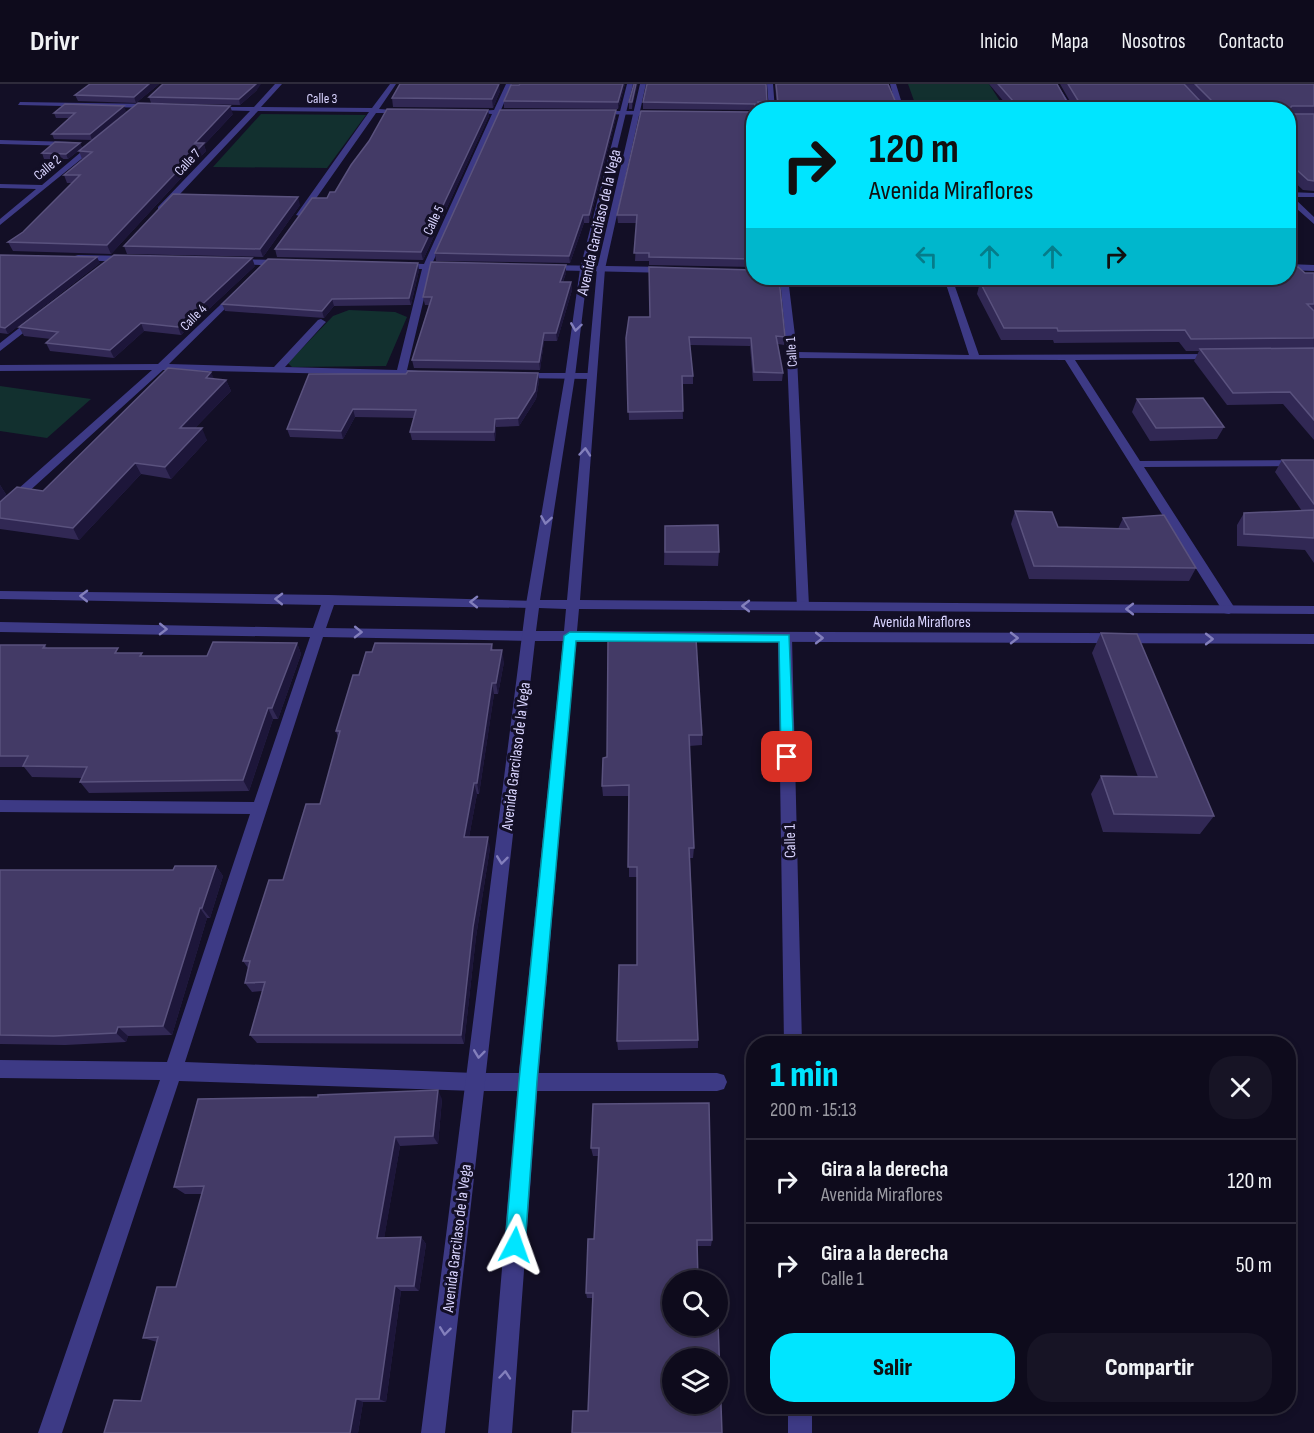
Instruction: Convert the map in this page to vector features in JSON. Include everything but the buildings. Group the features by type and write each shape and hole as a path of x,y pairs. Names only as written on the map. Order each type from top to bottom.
{"street":[{"name":"Calle 7","path":"153,218 279,84"},
{"path":"293,225 393,84"},
{"name":"Calle 5","path":"401,374 427,266 509,84"},
{"name":"Avenida Garcilaso de la Vega","path":"433,1433 533,604 570,376 584,269 630,84"},
{"name":"Avenida Garcilaso de la Vega","path":"500,1433 528,1081 573,604 600,269 643,84"},
{"path":"770,84 771,102"},
{"path":"893,84 899,102"},
{"path":"1054,84 1066,102"},
{"path":"1178,84 1195,102"},
{"path":"132,114 149,99"},
{"path":"20,104 164,107"},
{"name":"Calle 3","path":"209,108 408,111"},
{"path":"465,111 532,112"},
{"path":"589,112 660,113"},
{"name":"Calle 2","path":"0,223 105,137"},
{"path":"0,142 96,144"},
{"path":"0,186 44,187"},
{"path":"1296,195 1314,195"},
{"path":"1296,203 1314,222"},
{"path":"105,266 122,251"},
{"path":"258,271 273,254"},
{"path":"68,258 137,260"},
{"path":"219,262 301,264"},
{"path":"393,266 461,267"},
{"path":"1296,267 1314,268"},
{"path":"539,268 683,271"},
{"name":"Calle 1","path":"785,285 792,355 802,606"},
{"path":"950,285 975,358"},
{"name":"Calle 4","path":"0,511 161,367 242,287"},
{"path":"0,348 44,314"},
{"path":"276,371 321,322"},
{"path":"792,355 975,358 1232,355"},
{"path":"1068,357 1228,609"},
{"path":"0,368 161,367 435,374"},
{"path":"502,375 591,376"},
{"path":"1136,464 1314,463"},
{"name":"Avenida Miraflores","path":"0,595 533,604 1314,610"},
{"path":"50,1433 261,808 329,599"},
{"name":"Avenida Miraflores","path":"0,627 530,636 1314,639"},
{"name":"Calle 1","path":"785,638 793,1036"},
{"path":"0,806 261,808"},
{"path":"0,1069 173,1071 475,1082 717,1082"},
{"path":"800,1414 800,1433"}],"green space":[{"path":"908,84 989,84 1001,102 914,102"},
{"path":"261,114 366,115 327,168 213,167"},
{"path":"349,310 395,312 407,317 386,366 292,367 288,363 333,316"},
{"path":"0,386 91,399 47,438 0,431"}],"route":[{"path":"515,1245 528,1081 570,636 785,638 787,757"}]}
